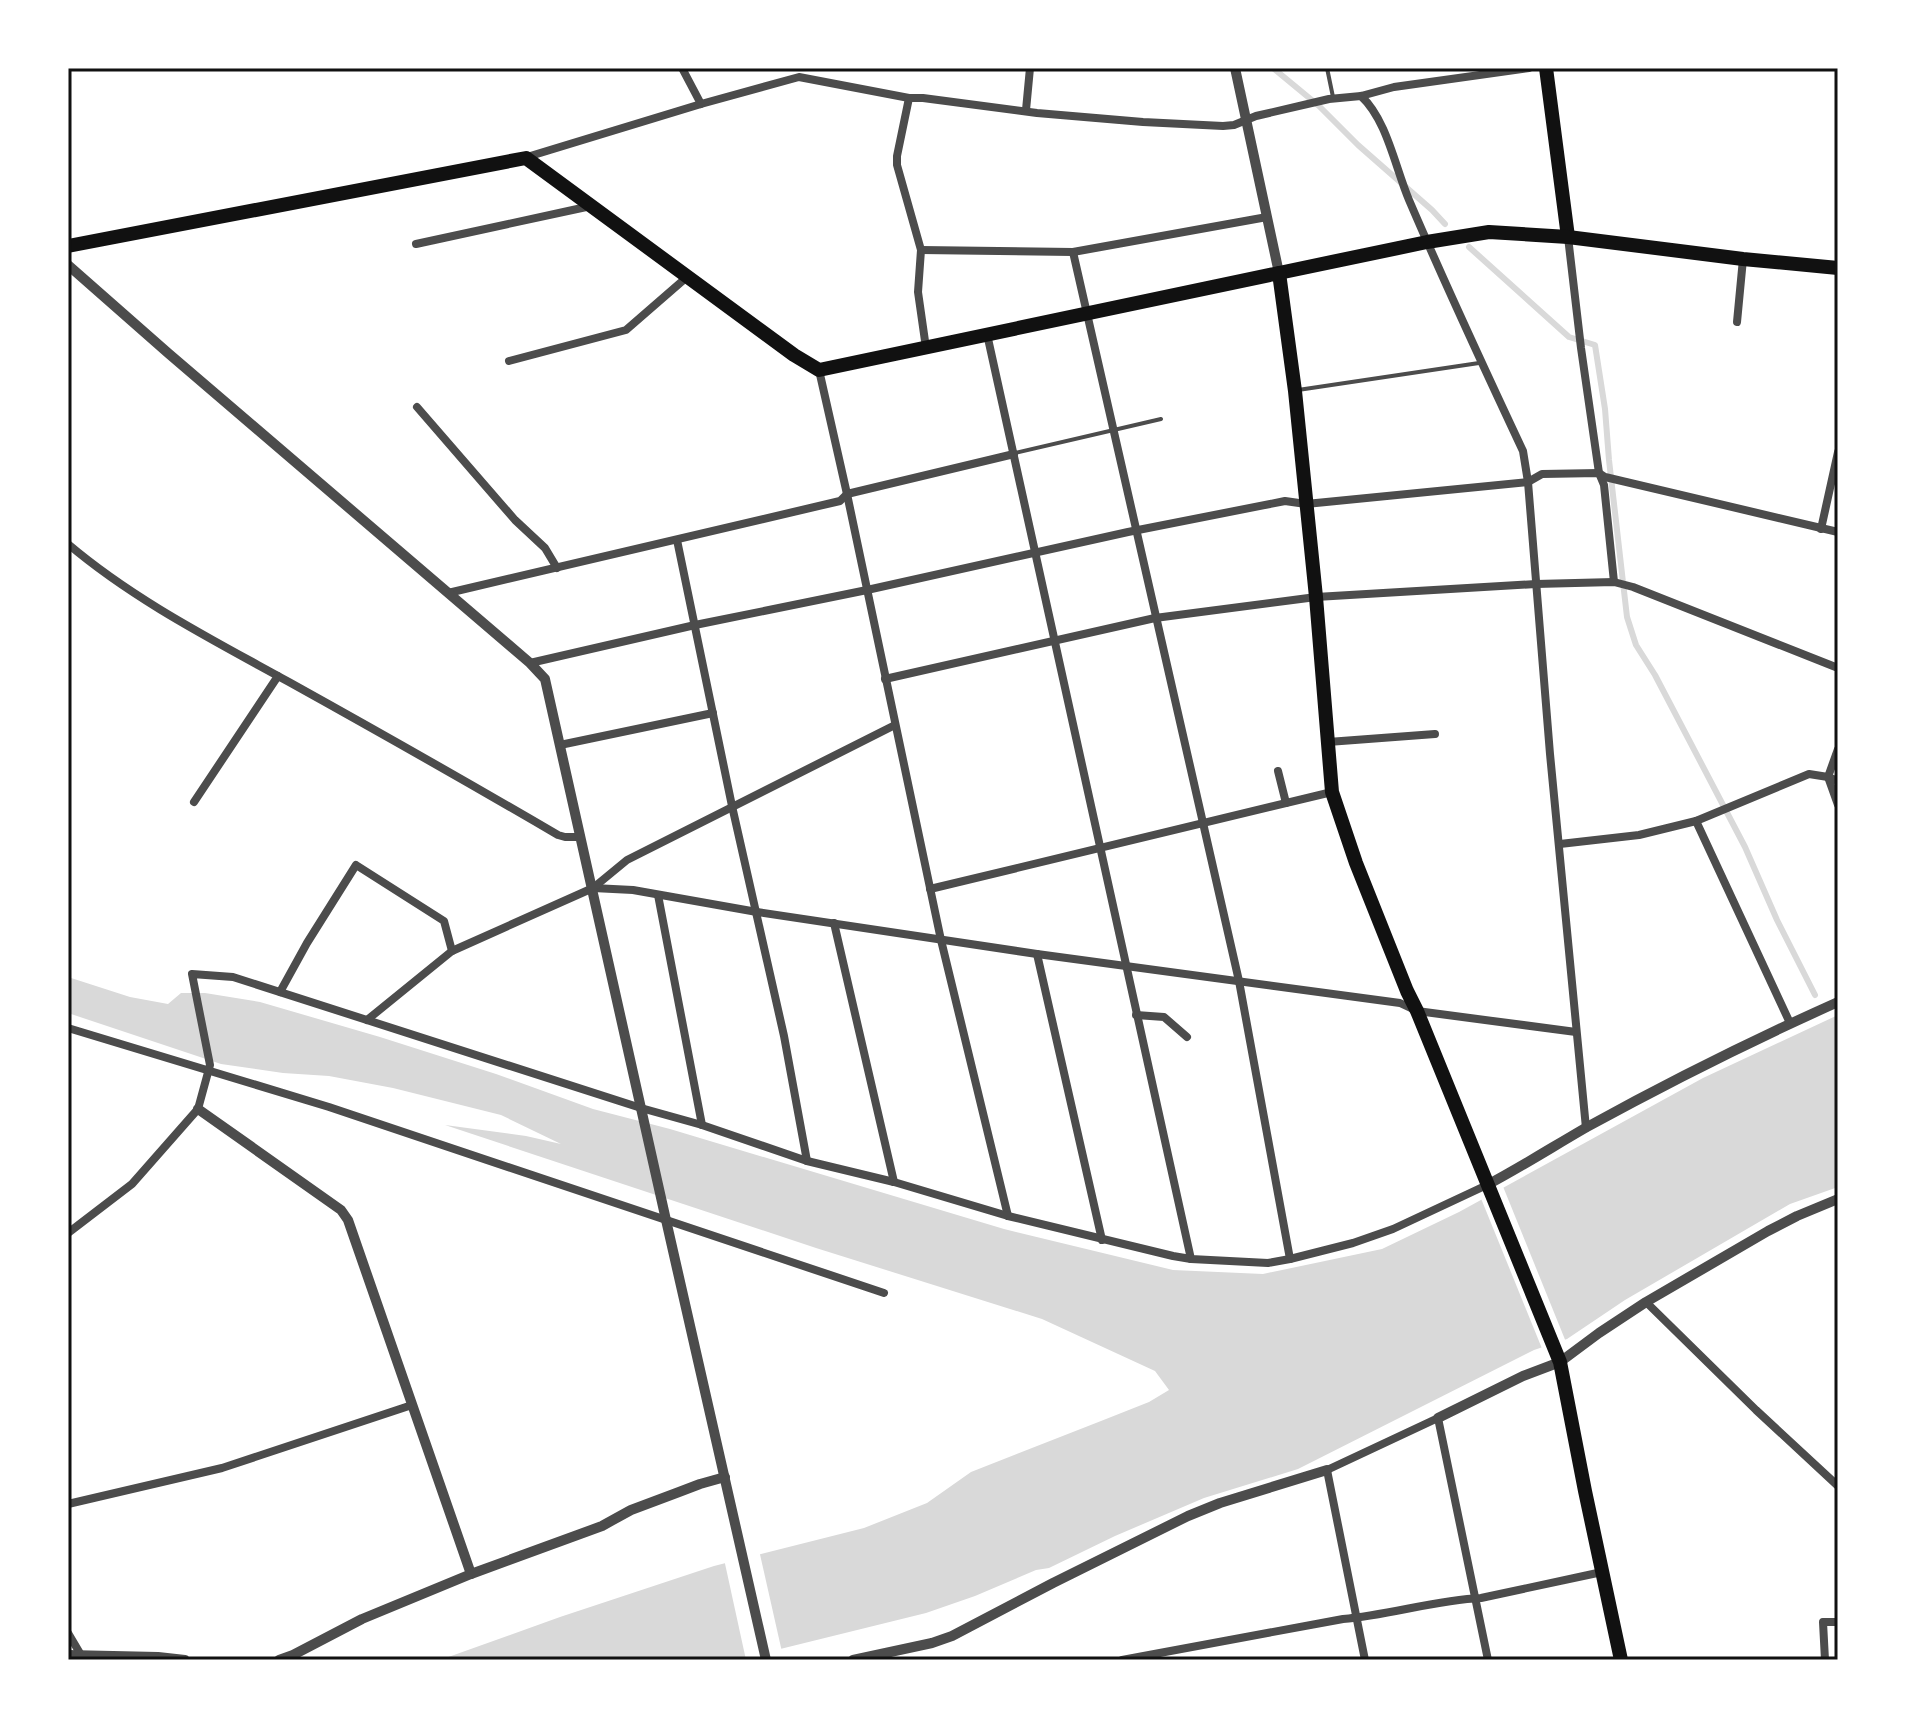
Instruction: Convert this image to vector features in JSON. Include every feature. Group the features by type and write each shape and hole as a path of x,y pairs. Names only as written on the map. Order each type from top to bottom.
{"main road":[{"path":"1546,68 1568,237"},
{"path":"68,246 526,158 794,355 819,370 1427,242 1489,232 1568,237 1838,268"},
{"path":"1279,273 1295,391 1332,792 1356,863 1407,991 1560,1362 1621,1660"}],"street":[{"path":"682,68 701,104"},
{"path":"1026,110 1030,68"},
{"path":"1235,68 1279,273"},
{"path":"526,158 798,73 909,98 1128,121 1223,126 1301,105 1361,96 1394,87 1529,68"},
{"path":"1361,96 1371,105 1427,242 1523,451 1586,1128"},
{"path":"909,98 897,165 921,250 918,292 926,348"},
{"path":"416,244 592,206"},
{"path":"921,250 1073,252 1267,217"},
{"path":"1568,237 1581,348 1621,584"},
{"path":"1073,252 1239,981 1290,1259"},
{"path":"1737,322 1743,259"},
{"path":"68,265 545,679 766,1660"},
{"path":"509,361 626,330 687,277"},
{"path":"987,334 1191,1259"},
{"path":"819,370 941,940 1008,1216"},
{"path":"417,407 515,520 545,548 557,568"},
{"path":"1821,529 1838,452"},
{"path":"448,593 840,501 847,494 1014,454"},
{"path":"530,663 695,625 1285,501 1306,504 1528,482 1542,474 1602,475 1838,532"},
{"path":"677,540 784,1036 807,1161"},
{"path":"68,544 100,571 206,636 558,835 580,837"},
{"path":"885,679 1155,618 1316,597 1536,584 1621,584 1838,668"},
{"path":"194,802 278,676"},
{"path":"560,745 713,713"},
{"path":"367,1020 452,951 593,888 627,860 895,725"},
{"path":"1328,742 1435,734"},
{"path":"1838,749 1828,777 1838,805"},
{"path":"1278,771 1286,803"},
{"path":"1560,844 1639,835 1696,821 1809,774 1838,781"},
{"path":"930,889 1332,792"},
{"path":"1696,821 1790,1023"},
{"path":"280,992 356,865 444,921 452,951"},
{"path":"593,888 633,890 941,940 1400,1003 1417,1011 1576,1032"},
{"path":"658,895 702,1125"},
{"path":"834,923 894,1182"},
{"path":"1037,954 1102,1240"},
{"path":"68,1233 132,1184 198,1109 209,1068 192,974 233,977 807,1161 894,1182 1008,1216 1191,1259 1268,1263 1353,1243 1393,1229 1488,1186 1656,1089 1838,1002"},
{"path":"1136,1015 1164,1017 1187,1037"},
{"path":"68,1028 209,1068 884,1293"},
{"path":"198,1109 341,1210 348,1220 471,1574"},
{"path":"853,1660 952,1636 1188,1516 1327,1470 1523,1376 1560,1362 1646,1302 1768,1231 1838,1199"},
{"path":"1646,1302 1838,1486"},
{"path":"68,1504 222,1468 412,1405"},
{"path":"1438,1418 1488,1660"},
{"path":"1327,1470 1365,1660"},
{"path":"279,1660 294,1657 362,1619 471,1574 602,1526 631,1510 725,1477"},
{"path":"1122,1660 1474,1598 1602,1572"},
{"path":"1825,1660 1823,1622 1838,1622"},
{"path":"68,1633 81,1655"},
{"path":"68,1655 185,1660"}],"lane":[{"path":"1327,68 1331,99"},
{"path":"1295,391 1482,363"},
{"path":"1014,454 1161,419"}],"shaded area":[{"path":"68,977 130,997 168,1004 181,993 205,993 260,1002 496,1074 593,1109 1004,1229 1173,1270 1263,1274 1382,1249 1459,1212 1703,1078 1838,1015 1838,1187 1790,1204 1625,1300 1567,1339 1534,1350 1298,1469 1204,1498 1049,1568 1036,1570 926,1613 736,1660 440,1660 714,1566 864,1528 927,1503 971,1472 1149,1402 1169,1390 1155,1371 1042,1319 445,1125 561,1144 501,1115 393,1088 329,1076 221,1064 68,1013"}],"pier":[{"path":"1502,1184 1566,1342 1543,1351 1480,1196"},
{"path":"759,1550 782,1652 746,1660 724,1559"}],"waterway":[{"path":"1273,68 1319,106 1445,224"},
{"path":"1469,247 1569,337 1595,345 1605,409 1627,617 1636,645 1655,675 1745,847 1815,995"}]}
